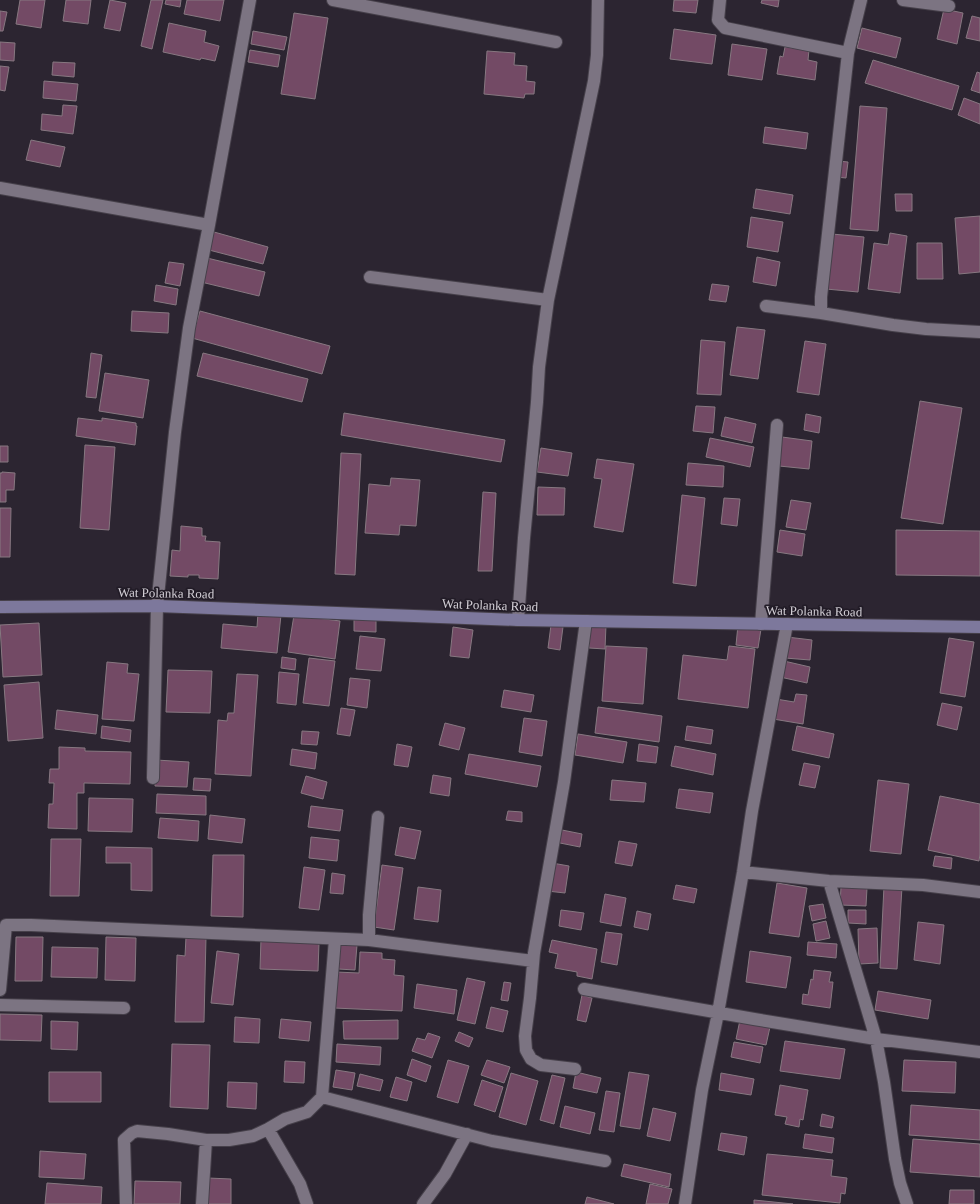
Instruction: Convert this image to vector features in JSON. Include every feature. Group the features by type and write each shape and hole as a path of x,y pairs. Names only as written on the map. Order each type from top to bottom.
{"street":[{"path":"153,778 157,606 175,432 189,328 250,0"},
{"path":"333,0 556,42"},
{"path":"518,620 539,367 548,300 594,81 597,55 598,0"},
{"path":"720,0 718,20 725,28 848,53"},
{"path":"821,313 821,297 848,53 861,0"},
{"path":"903,0 949,6"},
{"path":"0,188 209,225"},
{"path":"370,276 548,300"},
{"path":"766,306 821,313 893,326 980,332"},
{"path":"761,624 777,425"},
{"name":"Wat Polanka Road","path":"0,607 157,606 518,620 980,627"},
{"path":"574,1069 541,1065 532,1059 526,1050 525,1036 533,961 564,782 586,621"},
{"path":"685,1204 702,1090 718,1013 743,872 752,811 787,624"},
{"path":"369,940 369,915 378,817"},
{"path":"743,872 829,881 923,885 980,892"},
{"path":"829,881 855,964 876,1039 884,1082 894,1158 907,1204"},
{"path":"0,990 6,925 38,925 369,940 533,961"},
{"path":"126,1204 124,1140 132,1133 144,1131 206,1140 229,1140 253,1136 268,1130 285,1119 307,1112 322,1097 335,939"},
{"path":"584,989 876,1039 980,1052"},
{"path":"0,1005 124,1008"},
{"path":"322,1097 492,1141 605,1161"},
{"path":"268,1130 300,1184 307,1204"},
{"path":"423,1204 445,1174 467,1134"},
{"path":"202,1204 206,1140"}],"building":[{"path":"20,0 45,0 41,28 16,24"},
{"path":"66,0 91,0 88,24 63,21"},
{"path":"110,0 126,3 120,31 104,28"},
{"path":"151,0 163,0 152,49 141,46"},
{"path":"166,0 181,0 180,7 165,4"},
{"path":"187,0 224,0 220,21 184,14"},
{"path":"674,0 698,0 696,13 673,11"},
{"path":"762,0 779,0 778,7 761,3"},
{"path":"944,9 963,13 957,44 937,39"},
{"path":"0,11 7,12 3,31 0,31"},
{"path":"294,13 328,18 315,99 281,94"},
{"path":"972,16 980,18 980,41 966,38"},
{"path":"169,23 206,31 204,42 219,46 215,61 201,58 200,60 163,52"},
{"path":"862,28 901,38 896,58 857,48"},
{"path":"674,29 716,35 712,64 670,59"},
{"path":"253,31 287,37 284,50 251,44"},
{"path":"0,42 15,43 14,61 0,60"},
{"path":"732,44 767,49 762,80 728,75"},
{"path":"785,47 809,50 808,60 817,62 815,80 777,74 780,56 783,57"},
{"path":"250,50 280,55 278,67 248,62"},
{"path":"487,51 515,53 514,65 527,66 526,81 535,82 534,94 525,94 524,98 484,94"},
{"path":"873,60 959,86 952,110 865,83"},
{"path":"53,62 75,63 74,77 52,75"},
{"path":"0,66 9,67 5,91 0,90"},
{"path":"977,72 980,73 980,93 971,90"},
{"path":"44,81 78,84 76,101 43,98"},
{"path":"964,98 980,104 980,124 958,115"},
{"path":"63,105 77,106 73,134 41,130 42,114 62,116"},
{"path":"860,106 887,108 878,231 850,229"},
{"path":"765,127 808,133 806,149 763,143"},
{"path":"31,140 65,147 60,167 26,160"},
{"path":"838,161 848,162 846,178 836,177"},
{"path":"756,189 793,195 790,214 753,208"},
{"path":"895,194 912,194 912,211 896,211"},
{"path":"980,216 980,272 959,274 955,218"},
{"path":"751,217 783,222 778,252 747,247"},
{"path":"214,232 268,247 263,264 209,250"},
{"path":"890,233 907,236 900,293 868,289 874,243 888,245"},
{"path":"832,234 864,237 858,292 826,289"},
{"path":"917,243 942,243 943,279 917,279"},
{"path":"757,257 780,262 776,286 753,282"},
{"path":"207,258 265,272 259,296 201,282"},
{"path":"169,262 184,264 180,286 165,283"},
{"path":"712,284 729,286 726,302 709,300"},
{"path":"156,285 178,289 176,305 154,301"},
{"path":"132,311 169,313 168,333 131,331"},
{"path":"200,311 330,346 322,374 192,338"},
{"path":"737,327 765,330 758,379 730,375"},
{"path":"701,340 725,342 721,395 697,394"},
{"path":"805,341 826,344 819,395 797,392"},
{"path":"91,353 102,355 96,398 86,397"},
{"path":"203,353 308,379 302,402 197,376"},
{"path":"105,373 149,380 143,418 99,411"},
{"path":"920,401 962,408 943,524 901,518"},
{"path":"696,406 715,407 713,433 693,431"},
{"path":"344,413 505,440 501,462 341,435"},
{"path":"806,414 821,417 819,433 804,430"},
{"path":"725,417 756,424 752,443 721,436"},
{"path":"78,418 102,421 102,418 136,423 135,445 76,436"},
{"path":"782,437 812,441 809,469 779,466"},
{"path":"710,438 754,447 750,467 706,457"},
{"path":"85,445 115,447 109,530 80,528"},
{"path":"0,446 8,446 8,462 0,462"},
{"path":"541,448 572,453 568,476 537,472"},
{"path":"341,453 361,454 355,575 335,574"},
{"path":"597,459 634,464 623,532 594,527 602,479 594,478"},
{"path":"688,463 724,466 723,487 686,485"},
{"path":"0,473 15,473 14,490 6,490 6,502 0,502"},
{"path":"391,478 420,480 416,526 400,525 399,535 365,533 369,484 390,486"},
{"path":"538,487 565,488 564,515 537,515"},
{"path":"483,492 496,493 492,571 478,571"},
{"path":"682,495 705,498 696,586 673,583"},
{"path":"724,498 740,499 737,526 721,524"},
{"path":"791,500 811,503 806,530 786,527"},
{"path":"0,508 11,508 10,557 0,557"},
{"path":"181,526 202,528 202,536 206,536 205,541 220,542 218,579 199,578 199,575 188,575 188,577 170,576 172,550 180,551"},
{"path":"780,530 805,534 802,556 777,552"},
{"path":"896,530 980,531 980,576 896,575"},
{"path":"258,613 281,615 277,653 221,648 223,624 257,627"},
{"path":"354,614 376,615 376,632 354,631"},
{"path":"294,615 340,621 335,659 288,652"},
{"path":"39,623 42,675 3,677 0,625"},
{"path":"551,625 563,627 560,650 548,648"},
{"path":"590,625 606,625 605,649 589,648"},
{"path":"738,625 761,629 758,648 736,645"},
{"path":"453,627 473,630 469,658 450,656"},
{"path":"360,636 385,639 381,671 356,669"},
{"path":"787,637 812,640 810,660 785,658"},
{"path":"949,638 974,642 965,697 940,693"},
{"path":"606,646 647,648 643,704 602,701"},
{"path":"729,646 755,649 748,708 678,699 683,655 727,660"},
{"path":"282,657 296,659 295,670 281,668"},
{"path":"309,658 335,661 329,706 303,703"},
{"path":"784,661 810,667 807,683 780,677"},
{"path":"107,662 128,664 127,673 139,674 134,721 102,719"},
{"path":"168,670 212,671 210,713 166,712"},
{"path":"279,672 299,674 296,705 277,703"},
{"path":"237,674 258,675 251,776 215,774 218,720 227,721 228,713 234,713"},
{"path":"350,678 370,680 367,708 347,705"},
{"path":"39,682 43,738 8,741 4,685"},
{"path":"504,690 534,695 531,712 501,707"},
{"path":"796,694 807,695 803,724 773,719 776,699 794,702"},
{"path":"942,703 962,707 957,730 937,725"},
{"path":"598,707 662,716 659,742 595,733"},
{"path":"341,708 355,710 350,736 337,734"},
{"path":"57,710 98,715 96,734 55,729"},
{"path":"524,718 547,721 542,756 519,752"},
{"path":"445,723 465,728 459,750 439,745"},
{"path":"102,726 131,730 130,742 101,738"},
{"path":"687,726 713,730 711,744 685,740"},
{"path":"797,726 834,734 829,758 792,750"},
{"path":"302,731 319,732 317,745 301,744"},
{"path":"578,734 627,742 623,763 575,755"},
{"path":"397,744 412,747 408,767 394,765"},
{"path":"639,744 658,747 656,763 637,761"},
{"path":"675,746 716,754 713,775 671,766"},
{"path":"59,747 85,748 85,751 131,752 130,784 84,783 84,793 77,793 77,829 48,828 49,804 53,804 54,783 49,783 50,769 59,769"},
{"path":"292,749 317,753 315,769 290,765"},
{"path":"469,754 541,766 537,787 465,774"},
{"path":"156,760 189,762 187,787 155,786"},
{"path":"804,763 820,766 815,788 799,785"},
{"path":"433,775 451,778 449,796 430,793"},
{"path":"306,776 327,782 323,799 301,793"},
{"path":"194,778 211,779 210,791 193,790"},
{"path":"612,780 646,783 644,802 610,800"},
{"path":"878,780 909,784 901,854 870,851"},
{"path":"679,789 713,793 710,813 676,808"},
{"path":"157,794 206,796 206,815 156,813"},
{"path":"940,796 980,804 979,861 928,850"},
{"path":"89,798 133,799 132,832 88,831"},
{"path":"311,806 343,810 340,831 308,827"},
{"path":"508,811 522,812 522,822 506,820"},
{"path":"210,815 245,819 242,843 208,839"},
{"path":"160,818 199,821 198,841 158,838"},
{"path":"400,827 421,831 415,859 395,855"},
{"path":"557,829 582,834 580,847 555,842"},
{"path":"311,837 339,840 337,861 309,858"},
{"path":"51,839 81,839 79,896 50,896"},
{"path":"619,841 637,844 632,866 615,863"},
{"path":"106,847 152,848 152,891 131,890 131,863 106,863"},
{"path":"213,855 244,855 243,917 211,916"},
{"path":"935,856 952,858 951,869 933,866"},
{"path":"552,863 569,866 565,893 547,891"},
{"path":"382,865 403,868 394,930 374,927"},
{"path":"304,867 325,870 319,910 299,908"},
{"path":"332,873 345,875 343,894 330,893"},
{"path":"777,883 807,888 799,937 769,933"},
{"path":"676,885 697,889 694,903 673,899"},
{"path":"884,886 902,887 897,969 880,968"},
{"path":"418,887 441,890 438,922 414,919"},
{"path":"841,887 867,888 866,906 840,905"},
{"path":"605,894 626,898 621,926 600,922"},
{"path":"823,904 826,918 812,921 809,906"},
{"path":"561,910 584,913 581,930 559,926"},
{"path":"848,910 866,910 866,924 848,923"},
{"path":"637,911 651,914 648,930 634,927"},
{"path":"826,921 830,938 816,941 813,924"},
{"path":"918,922 944,925 940,964 914,960"},
{"path":"877,928 878,963 859,964 858,929"},
{"path":"606,932 622,934 617,965 601,962"},
{"path":"16,937 43,937 42,981 15,981"},
{"path":"106,937 136,938 135,981 105,980"},
{"path":"186,937 206,937 204,1022 175,1022 177,955 185,956"},
{"path":"261,939 319,943 318,971 260,969"},
{"path":"552,940 597,949 592,979 577,976 577,972 555,968 558,954 549,952"},
{"path":"808,942 837,944 836,958 807,955"},
{"path":"340,944 357,945 355,970 338,969"},
{"path":"52,947 98,948 97,978 51,977"},
{"path":"217,951 239,954 233,1005 211,1003"},
{"path":"750,951 791,957 786,988 746,982"},
{"path":"360,952 382,953 382,959 395,960 394,975 404,976 402,1011 334,1008 336,972 359,973"},
{"path":"814,970 831,972 829,982 833,982 830,1008 802,1004 803,994 808,995 811,979 813,980"},
{"path":"467,978 485,982 475,1024 457,1020"},
{"path":"504,982 511,983 508,1001 501,1000"},
{"path":"417,984 457,990 454,1014 414,1008"},
{"path":"878,991 931,1000 928,1019 875,1010"},
{"path":"582,995 592,998 586,1022 577,1020"},
{"path":"491,1007 508,1011 503,1032 486,1028"},
{"path":"0,1014 42,1015 41,1041 0,1040"},
{"path":"235,1017 260,1019 259,1043 234,1042"},
{"path":"281,1019 311,1022 309,1041 279,1038"},
{"path":"398,1020 398,1039 344,1039 343,1021"},
{"path":"740,1020 770,1027 766,1045 736,1039"},
{"path":"51,1021 78,1022 77,1050 51,1049"},
{"path":"459,1032 473,1038 469,1047 455,1041"},
{"path":"428,1033 440,1037 432,1058 412,1051 417,1038 425,1040"},
{"path":"785,1041 845,1049 840,1079 780,1071"},
{"path":"734,1042 763,1047 760,1063 731,1057"},
{"path":"172,1044 210,1045 208,1109 170,1107"},
{"path":"337,1044 381,1047 380,1065 336,1062"},
{"path":"412,1059 431,1066 426,1082 407,1075"},
{"path":"448,1060 469,1066 458,1103 437,1097"},
{"path":"487,1060 510,1067 504,1083 481,1075"},
{"path":"904,1060 956,1062 955,1093 902,1091"},
{"path":"285,1061 305,1062 304,1083 284,1082"},
{"path":"336,1070 355,1073 352,1090 333,1087"},
{"path":"49,1072 101,1072 101,1102 49,1102"},
{"path":"576,1072 601,1078 597,1093 573,1088"},
{"path":"629,1072 649,1075 640,1129 620,1126"},
{"path":"511,1073 538,1081 526,1125 499,1117"},
{"path":"721,1073 754,1079 751,1095 719,1090"},
{"path":"360,1074 383,1080 380,1091 357,1086"},
{"path":"552,1075 565,1078 554,1124 540,1120"},
{"path":"396,1077 412,1082 407,1101 390,1097"},
{"path":"482,1080 503,1087 495,1112 474,1105"},
{"path":"228,1082 257,1083 256,1109 227,1107"},
{"path":"780,1085 808,1090 803,1120 800,1119 799,1127 785,1124 787,1117 775,1115"},
{"path":"606,1091 620,1093 614,1132 599,1130"},
{"path":"911,1105 980,1110 980,1140 909,1135"},
{"path":"565,1106 595,1113 590,1134 560,1127"},
{"path":"653,1108 676,1113 670,1141 647,1136"},
{"path":"822,1114 834,1117 832,1128 820,1126"},
{"path":"721,1133 747,1137 744,1155 718,1150"},
{"path":"805,1134 834,1138 832,1153 803,1148"},
{"path":"913,1139 980,1144 980,1177 910,1172"},
{"path":"40,1151 86,1154 84,1179 39,1177"},
{"path":"767,1154 833,1160 831,1176 847,1178 845,1194 841,1193 840,1203 762,1195"},
{"path":"624,1164 671,1174 669,1187 621,1176"},
{"path":"208,1178 231,1179 231,1204 208,1204"},
{"path":"135,1181 181,1182 180,1204 134,1204"},
{"path":"47,1183 102,1187 101,1204 45,1204"},
{"path":"650,1184 672,1189 668,1204 646,1204"},
{"path":"950,1190 974,1190 974,1204 949,1204"},
{"path":"587,1197 614,1204 585,1204"},
{"path":"754,1200 793,1204 754,1204"}]}
